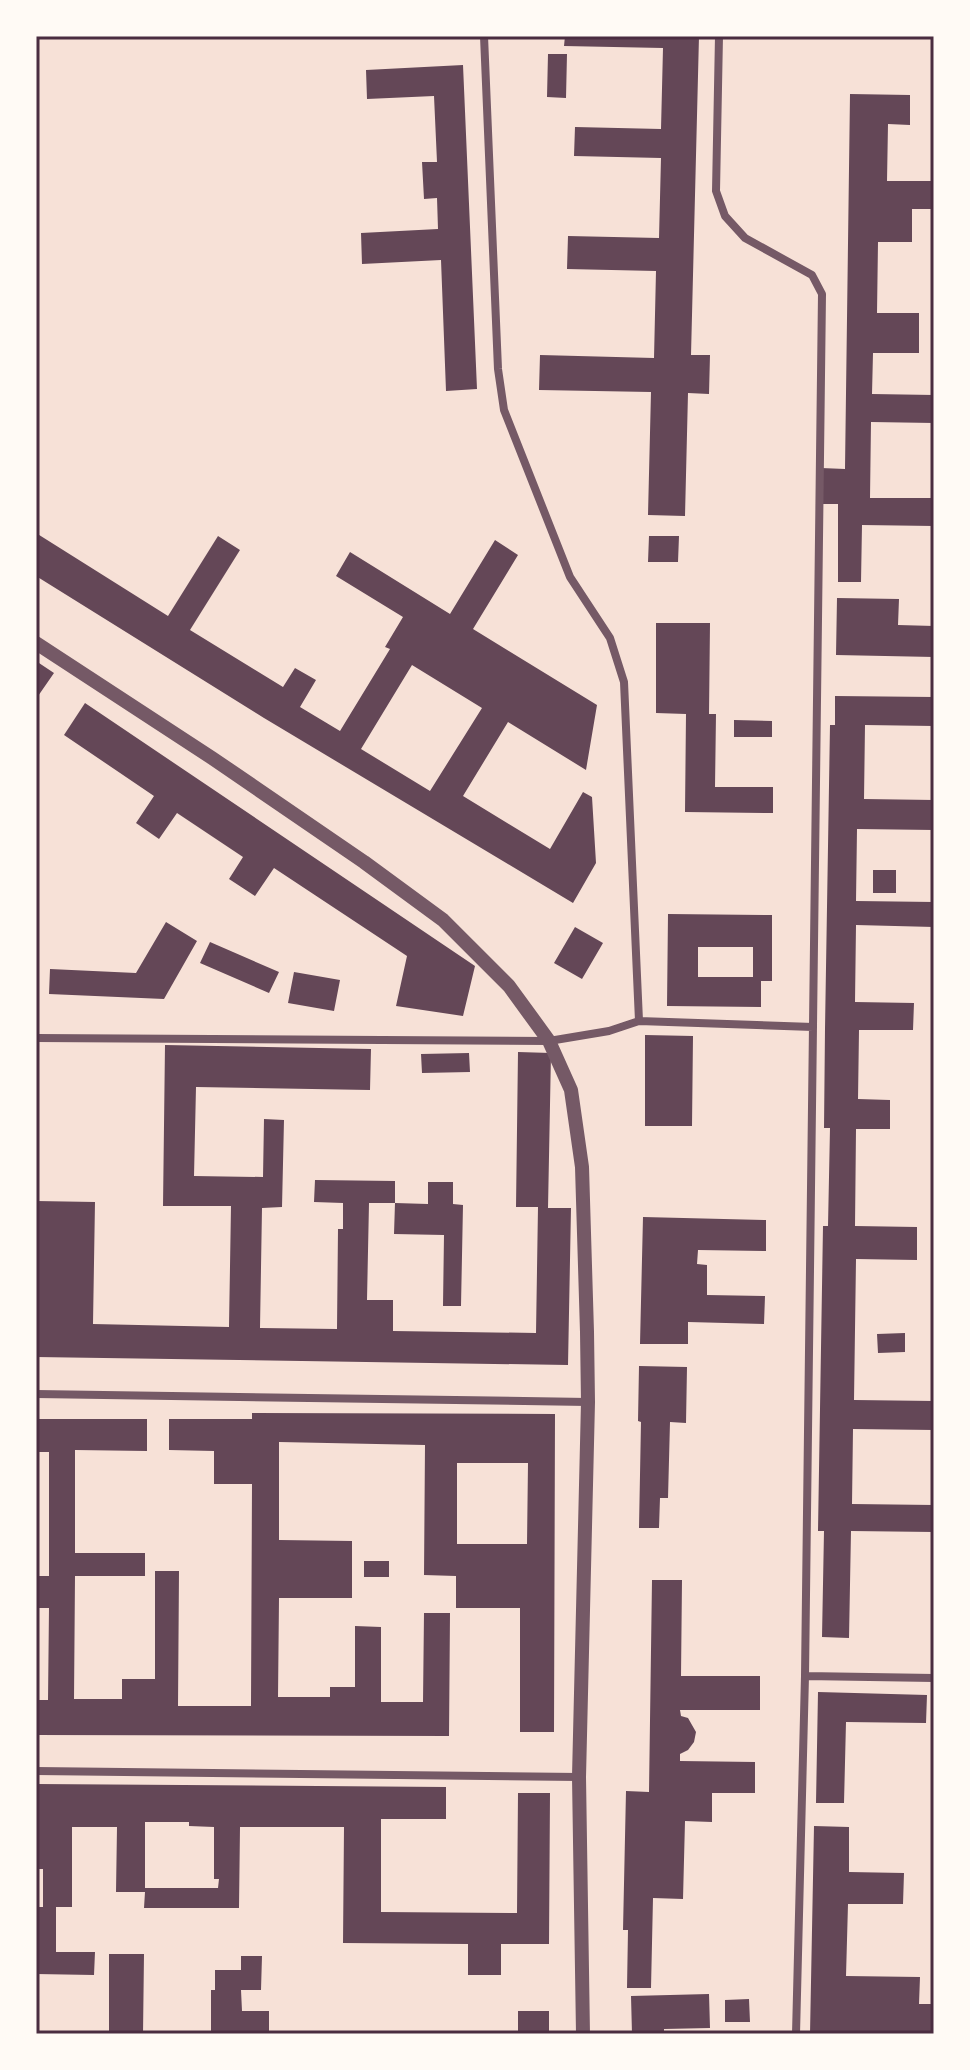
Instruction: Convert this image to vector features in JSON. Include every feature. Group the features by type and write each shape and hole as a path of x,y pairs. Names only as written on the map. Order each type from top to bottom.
{"street":[{"path":"484,36 498,369 504,410 570,577 610,638 624,682 639,1021"},
{"path":"719,36 716,191 725,216 745,238 812,275 822,294 805,1676 796,2034"},
{"path":"36,643 212,758 443,920 509,986 549,1041 571,1090 582,1167 588,1402 579,1777 583,2034"},
{"path":"36,1038 549,1041 609,1031 639,1021 813,1027"},
{"path":"36,1394 588,1402"},
{"path":"805,1676 934,1678"},
{"path":"36,1771 579,1777"}],"building":[{"path":"565,36 699,36 691,355 710,355 709,394 688,393 685,516 648,515 651,392 539,390 540,355 654,358 656,271 567,269 568,236 659,238 661,158 574,156 575,127 661,129 663,48 564,46"},
{"path":"548,54 567,54 566,98 547,97"},
{"path":"463,65 477,389 446,391 441,260 362,264 361,233 438,229 437,198 424,199 422,162 437,162 434,96 367,99 366,70"},
{"path":"850,94 910,95 910,125 888,124 887,181 934,181 934,209 912,209 912,242 878,242 877,313 919,313 919,353 873,353 872,394 934,395 934,423 871,422 870,498 934,498 934,526 862,525 861,582 838,582 838,504 821,504 821,468 845,469"},
{"path":"36,533 168,616 218,536 240,550 190,630 283,687 295,668 316,680 300,707 340,731 390,649 385,647 403,617 336,576 350,552 450,614 495,540 518,555 473,629 597,705 586,770 508,722 463,796 550,849 583,792 592,797 596,863 573,903 264,718 36,576","holes":["412,665 482,708 430,791 361,749"]},
{"path":"649,536 679,536 678,562 648,562"},
{"path":"837,598 899,599 898,625 934,626 934,657 836,655"},
{"path":"656,623 710,623 709,714 716,714 715,787 773,787 773,813 685,812 686,714 656,713"},
{"path":"36,661 54,673 36,699"},
{"path":"835,696 934,697 934,726 865,725 864,799 934,800 934,830 857,829 856,901 934,902 934,927 856,925 855,1002 914,1003 913,1030 859,1030 858,1099 890,1100 890,1129 856,1129 855,1226 917,1227 917,1260 856,1259 854,1400 934,1401 934,1430 853,1429 852,1504 934,1505 934,1532 851,1531 849,1638 822,1637 824,1531 818,1531 823,1226 828,1226 830,1128 824,1128 830,725 835,725"},
{"path":"85,703 475,966 463,1016 396,1006 407,956 274,868 255,896 229,879 243,857 177,813 159,839 136,823 154,796 64,735"},
{"path":"734,720 772,721 772,737 734,737"},
{"path":"873,870 896,870 896,893 873,893"},
{"path":"668,914 772,915 772,981 761,981 761,1007 667,1006","holes":["698,947 753,947 753,977 698,977"]},
{"path":"166,922 197,941 164,999 49,994 50,969 136,973"},
{"path":"575,927 603,943 582,979 554,963"},
{"path":"210,942 279,972 269,993 200,963"},
{"path":"294,972 340,980 334,1011 288,1003"},
{"path":"645,1035 693,1036 692,1126 645,1126"},
{"path":"165,1045 371,1049 370,1090 196,1087 194,1176 263,1177 264,1119 284,1120 282,1207 262,1208 260,1328 337,1329 338,1229 343,1229 343,1203 314,1202 315,1180 395,1181 395,1203 369,1203 367,1300 393,1300 393,1331 536,1333 538,1207 516,1207 518,1052 551,1053 548,1208 571,1208 568,1365 36,1357 36,1201 95,1202 93,1324 229,1327 231,1206 163,1206"},
{"path":"469,1053 470,1072 422,1073 421,1054"},
{"path":"428,1182 453,1182 453,1204 463,1205 461,1306 443,1306 444,1235 394,1234 395,1203 428,1204"},
{"path":"643,1217 766,1220 766,1251 698,1250 697,1264 707,1265 707,1295 765,1296 764,1324 688,1322 688,1344 640,1344"},
{"path":"905,1333 905,1352 878,1353 877,1334"},
{"path":"639,1366 687,1367 686,1423 670,1422 668,1498 660,1498 659,1528 639,1528"},
{"path":"252,1413 555,1414 554,1732 520,1732 520,1608 456,1608 456,1576 424,1575 425,1445 279,1442 279,1540 352,1541 352,1598 279,1598 278,1697 330,1697 330,1687 355,1687 355,1626 381,1627 381,1702 423,1702 424,1613 450,1613 449,1736 36,1735 36,1700 48,1700 49,1608 36,1608 36,1576 49,1576 49,1452 36,1452 36,1419 147,1419 147,1451 75,1450 75,1553 145,1553 145,1576 75,1576 74,1699 122,1699 122,1679 155,1679 155,1571 179,1571 178,1706 251,1706 252,1484 214,1484 214,1451 169,1450 169,1419 252,1419","holes":["457,1463 528,1463 527,1544 457,1544"]},
{"path":"364,1561 389,1561 389,1577 364,1577"},
{"path":"652,1580 682,1580 681,1676 760,1676 760,1710 680,1710 681,1716 688,1718 696,1732 694,1742 680,1754 680,1761 755,1762 755,1793 712,1793 712,1822 685,1821 683,1899 653,1898 651,1988 627,1988 628,1930 623,1930 626,1791 649,1792"},
{"path":"818,1692 927,1695 926,1723 846,1722 844,1803 816,1803"},
{"path":"36,1784 446,1787 446,1819 381,1819 381,1912 517,1913 518,1793 550,1793 549,1944 501,1944 501,1975 468,1975 468,1944 343,1943 344,1827 240,1827 239,1908 144,1908 145,1892 116,1892 117,1827 72,1827 72,1907 56,1907 56,1952 95,1952 94,1975 36,1974 36,1907 43,1907 43,1869 36,1869","holes":["145,1822 189,1822 189,1826 214,1827 214,1879 219,1879 218,1888 145,1888"]},
{"path":"814,1826 849,1827 849,1872 904,1873 903,1904 848,1904 846,1976 920,1977 919,2004 934,2004 934,2034 810,2034"},
{"path":"109,1954 144,1954 143,2034 109,2034"},
{"path":"241,1956 262,1956 261,1990 241,1990 242,2011 269,2011 269,2034 211,2034 211,1990 215,1990 215,1970 241,1970"},
{"path":"709,1994 710,2028 664,2029 664,2034 632,2034 631,1996"},
{"path":"749,1999 750,2022 725,2022 725,2000"},
{"path":"518,2011 549,2011 549,2034 518,2034"}]}
